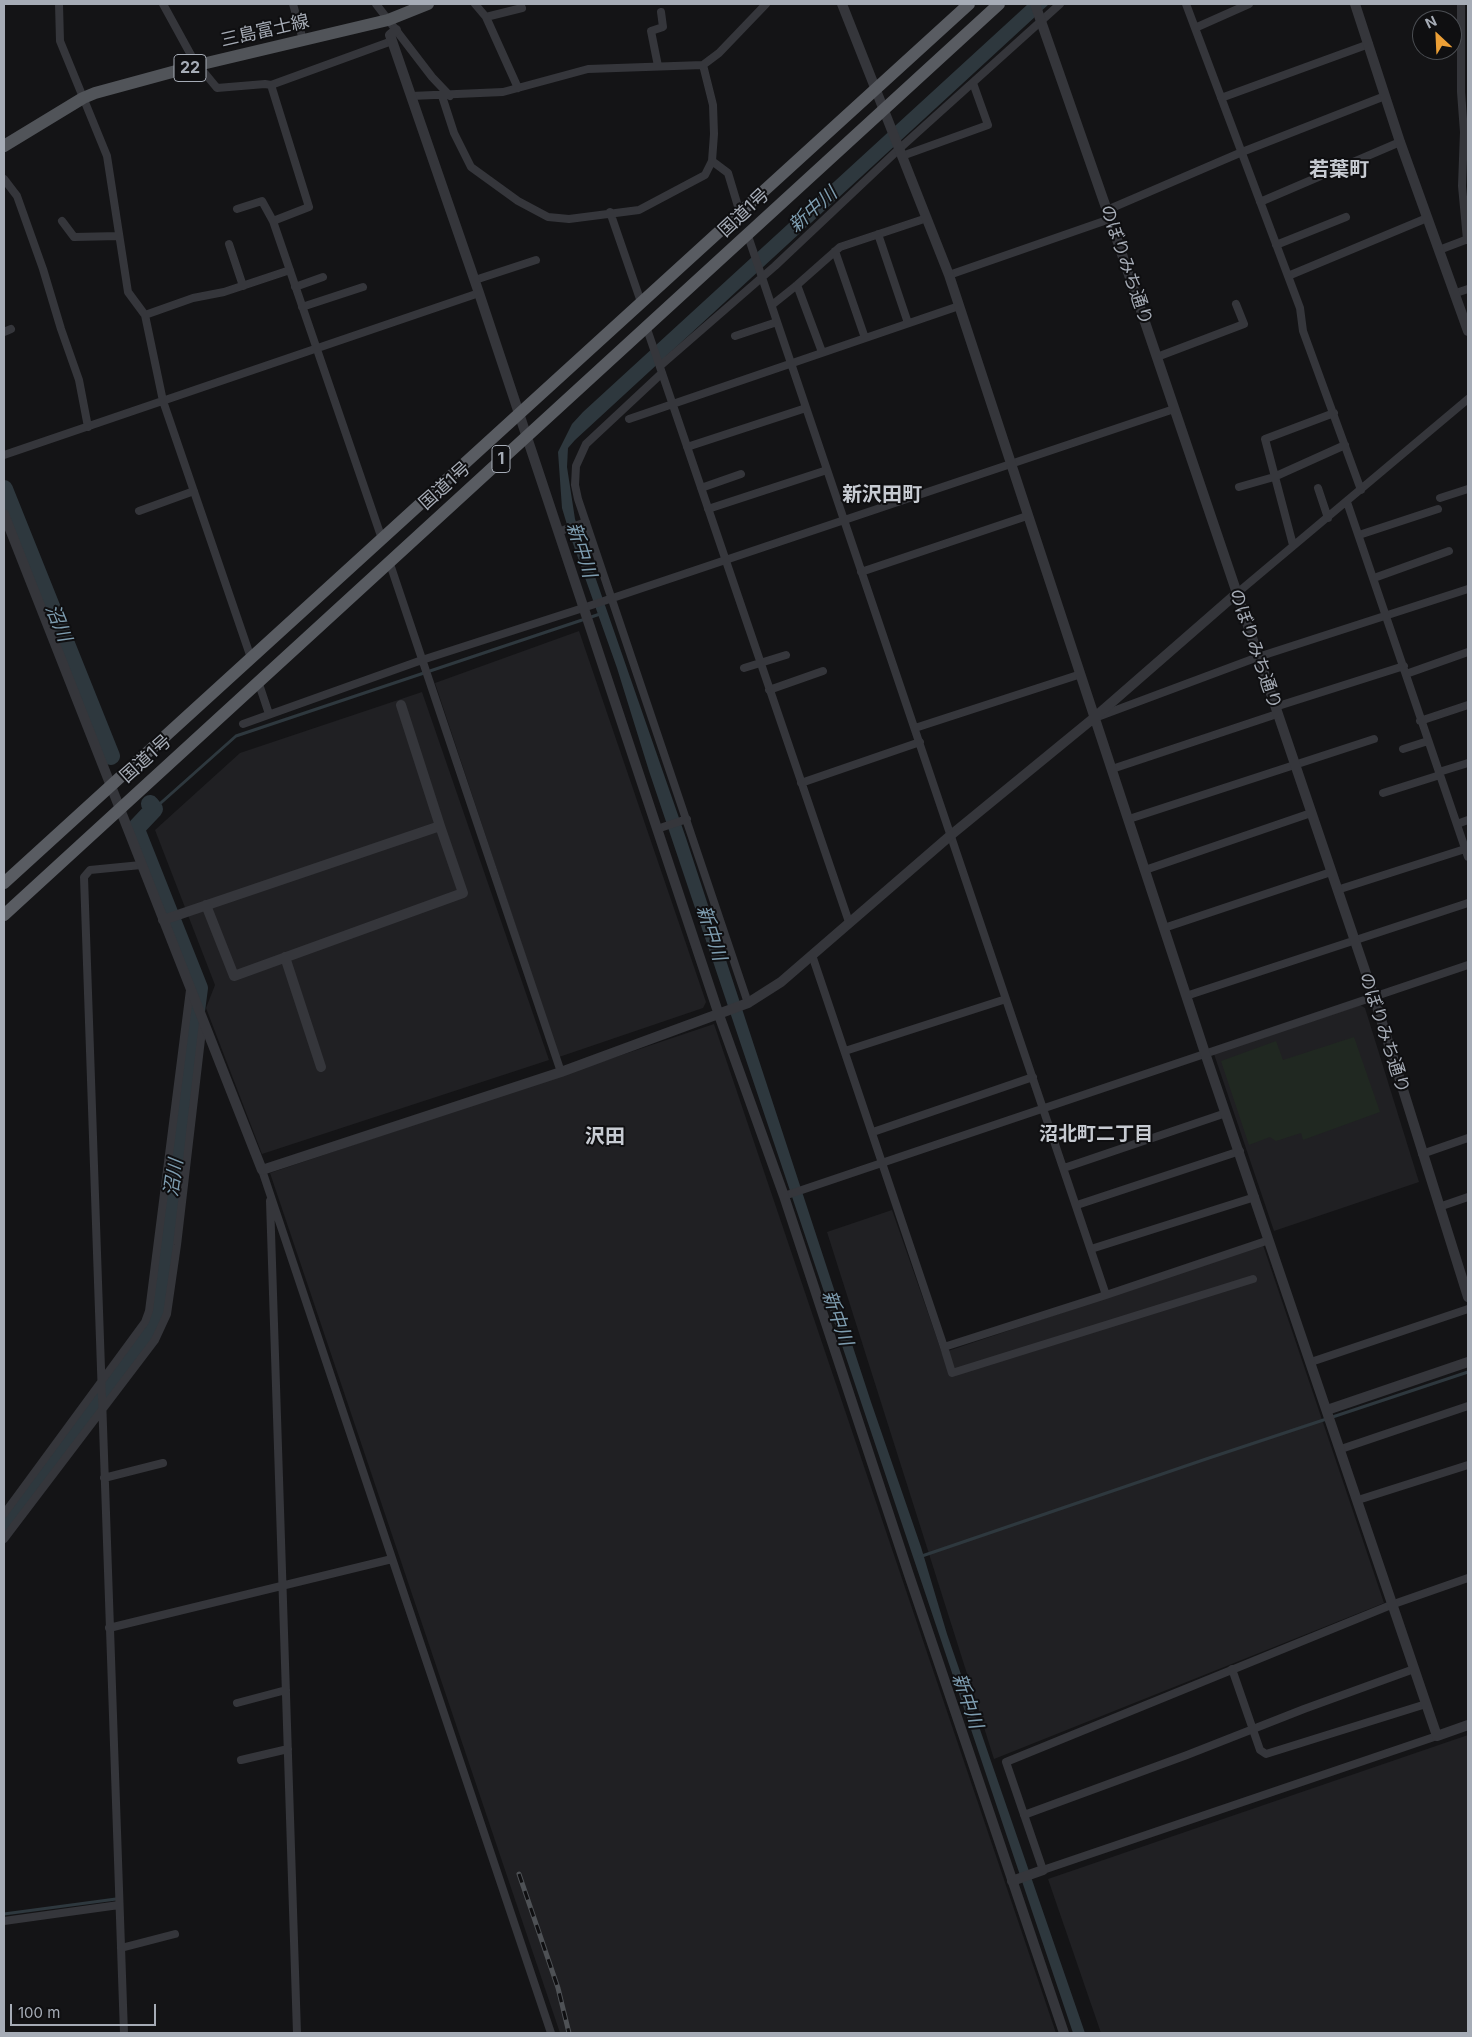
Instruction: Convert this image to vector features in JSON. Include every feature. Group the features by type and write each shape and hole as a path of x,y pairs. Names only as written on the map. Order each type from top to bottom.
{"highway":[{"name":"国道1号","path":"4,882 9,873 110,786 382,539 518,412 740,214 969,4"},
{"name":"国道1号","path":"4,915 747,233 885,114 999,4"}],"main road":[{"name":"三島富士線","path":"4,146 83,98 197,65 303,40 392,25 428,4"}],"street":[{"path":"59,4 60,41 107,156 128,292 145,315 163,401 251,658"},
{"path":"163,4 197,65 217,88 271,85 392,41"},
{"path":"293,4 303,40"},
{"path":"376,4 446,96 454,133 471,167 518,201 548,218 569,219 610,212 639,210 705,175 712,161 714,134 712,105 703,66"},
{"path":"475,4 486,17 518,88"},
{"path":"411,96 446,96 502,92 588,69 703,66 719,53 766,4"},
{"path":"842,4 949,275 1009,463 1081,674 1205,1054 1240,1151 1341,1448 1391,1605 1437,1736"},
{"name":"のぼりみち通り","path":"1035,4 1109,215 1374,997 1439,1207 1464,1272 1468,1297"},
{"path":"745,1004 686,818 611,597 583,523 575,485 576,466 586,444 661,369 901,152 1060,4"},
{"path":"1186,4 1300,308 1303,331 1361,490"},
{"path":"1195,28 1249,4"},
{"path":"1356,4 1400,142 1456,293 1468,331"},
{"path":"1439,250 1468,240 1461,92 1462,4"},
{"path":"486,17 522,8"},
{"path":"658,66 651,31 663,27 661,12"},
{"path":"392,25 390,35 392,41 475,280 526,436 561,531 586,608 590,628 719,1015 784,1196 1064,2033"},
{"path":"1221,98 1368,44"},
{"path":"901,152 988,125 973,83"},
{"path":"271,85 309,207 273,221"},
{"path":"949,275 1109,215 1242,152 1385,96"},
{"path":"1260,202 1400,142"},
{"path":"712,161 728,173 740,214"},
{"path":"4,179 17,196 43,269 79,380 88,427"},
{"path":"237,209 262,200 273,221 382,539"},
{"path":"610,212 641,302"},
{"path":"1276,246 1346,217"},
{"path":"772,305 840,246 927,218"},
{"path":"1288,276 1427,218"},
{"path":"62,221 74,237 118,236"},
{"path":"747,233 1106,1295"},
{"path":"878,234 908,323"},
{"path":"229,244 243,286"},
{"path":"835,251 865,338"},
{"path":"475,280 536,260"},
{"path":"145,315 193,298 243,286 290,270"},
{"path":"295,287 323,277"},
{"path":"797,285 822,352"},
{"path":"302,307 363,287"},
{"path":"1456,293 1468,289"},
{"path":"4,455 479,293"},
{"path":"1157,356 1244,324 1236,304"},
{"path":"630,419 672,402 959,306"},
{"path":"734,336 777,322"},
{"path":"646,326 848,922"},
{"path":"262,1170 561,1072 719,1015 745,1004 780,982 848,922 1095,717 1236,594 1468,399"},
{"path":"687,447 806,408"},
{"path":"244,724 422,660 586,608 611,597 1174,409"},
{"path":"1294,545 1265,439 1334,413"},
{"path":"1239,486 1274,477 1345,445"},
{"path":"708,509 827,470"},
{"path":"701,488 741,474"},
{"path":"1318,488 1328,518"},
{"path":"1440,498 1468,489"},
{"path":"139,511 194,491"},
{"path":"1347,502 1405,670 1420,721 1468,857"},
{"path":"1359,535 1438,509"},
{"path":"4,514 162,920 262,1170 550,2033"},
{"path":"861,572 1027,516"},
{"path":"561,531 583,523"},
{"path":"1374,578 1449,551"},
{"path":"389,561 561,1072"},
{"path":"1095,717 1258,657 1387,617 1468,589"},
{"path":"1112,769 1276,711 1468,652"},
{"path":"744,668 786,655"},
{"path":"769,690 823,671"},
{"path":"914,728 1081,674"},
{"path":"258,681 269,714"},
{"path":"206,905 234,976 463,893 401,705"},
{"path":"1420,721 1468,705"},
{"path":"1129,819 1374,739"},
{"path":"1403,750 1428,741"},
{"path":"801,783 920,742"},
{"path":"1382,794 1468,763"},
{"path":"1145,870 1311,813"},
{"path":"657,829 686,818"},
{"path":"1457,824 1468,820"},
{"path":"162,920 440,826"},
{"path":"1337,890 1465,849"},
{"path":"124,2033 84,877 90,870 141,866"},
{"path":"1164,928 1331,872"},
{"path":"1186,996 1468,903"},
{"path":"812,955 884,1163 952,1373 1254,1279"},
{"path":"285,957 320,1067"},
{"path":"784,1196 1468,965"},
{"path":"4,1514 101,1384 145,1322 149,1311 191,993"},
{"path":"845,1051 1006,999"},
{"path":"4,1539 102,1412 154,1340 167,1314 177,1245 202,1020"},
{"path":"873,1132 1032,1077"},
{"path":"1064,1168 1226,1113"},
{"path":"1422,1154 1468,1138"},
{"path":"1076,1205 1240,1151"},
{"path":"269,1191 297,2033"},
{"path":"1091,1249 1255,1196"},
{"path":"1439,1207 1468,1197"},
{"path":"944,1347 1269,1240"},
{"path":"1311,1362 1468,1309"},
{"path":"1327,1410 1468,1362"},
{"path":"1341,1448 1468,1406"},
{"path":"104,1478 163,1463"},
{"path":"1358,1500 1468,1465"},
{"path":"109,1628 392,1559"},
{"path":"1043,1870 1006,1762 1391,1605 1468,1578"},
{"path":"1232,1669 1260,1750 1266,1754 1426,1704"},
{"path":"1024,1815 1414,1669"},
{"path":"237,1703 286,1690"},
{"path":"1012,1881 1468,1725"},
{"path":"241,1760 288,1749"},
{"path":"4,1921 119,1906"},
{"path":"121,1948 175,1934"}],"shaded area":[{"path":"579,631 706,1002 703,1008 559,1057 435,683"},
{"path":"422,692 549,1060 262,1154 206,1008 215,985 155,830 240,753"},
{"path":"1360,1005 1365,1008 1419,1182 1274,1231 1214,1054"},
{"path":"714,1024 1056,2033 560,2033 270,1173"},
{"path":"1354,1037 1380,1112 1303,1140 1301,1133 1276,1141 1270,1137 1249,1145 1221,1061 1276,1041 1283,1060"},
{"path":"892,1210 942,1353 1263,1245 1384,1603 994,1759 827,1232"},
{"path":"1468,1735 1468,2033 1101,2033 1048,1879"}],"water":[{"name":"新中川","path":"1028,4 1049,4 575,440 568,448 567,467 575,519 686,838 871,1402 921,1547 947,1634 1085,2033 1073,2033 649,771 617,668 571,538 562,508 558,452 572,424 583,412"}],"waterway":[{"name":"沼川","path":"4,489 111,756"},
{"path":"154,809 236,736 600,614"},
{"name":"沼川","path":"4,1523 147,1332 156,1314 199,988 137,832 137,827 154,809 150,804"},
{"path":"919,1557 1468,1372"},
{"path":"4,1914 116,1899"}],"railway":[{"path":"519,1874 558,1988 569,2033"}],"district":[{"name":"若葉町","path":"1339,170"},
{"name":"新沢田町","path":"882,495"},
{"name":"沼北町二丁目","path":"1096,1134"},
{"name":"沢田","path":"605,1137"}]}
